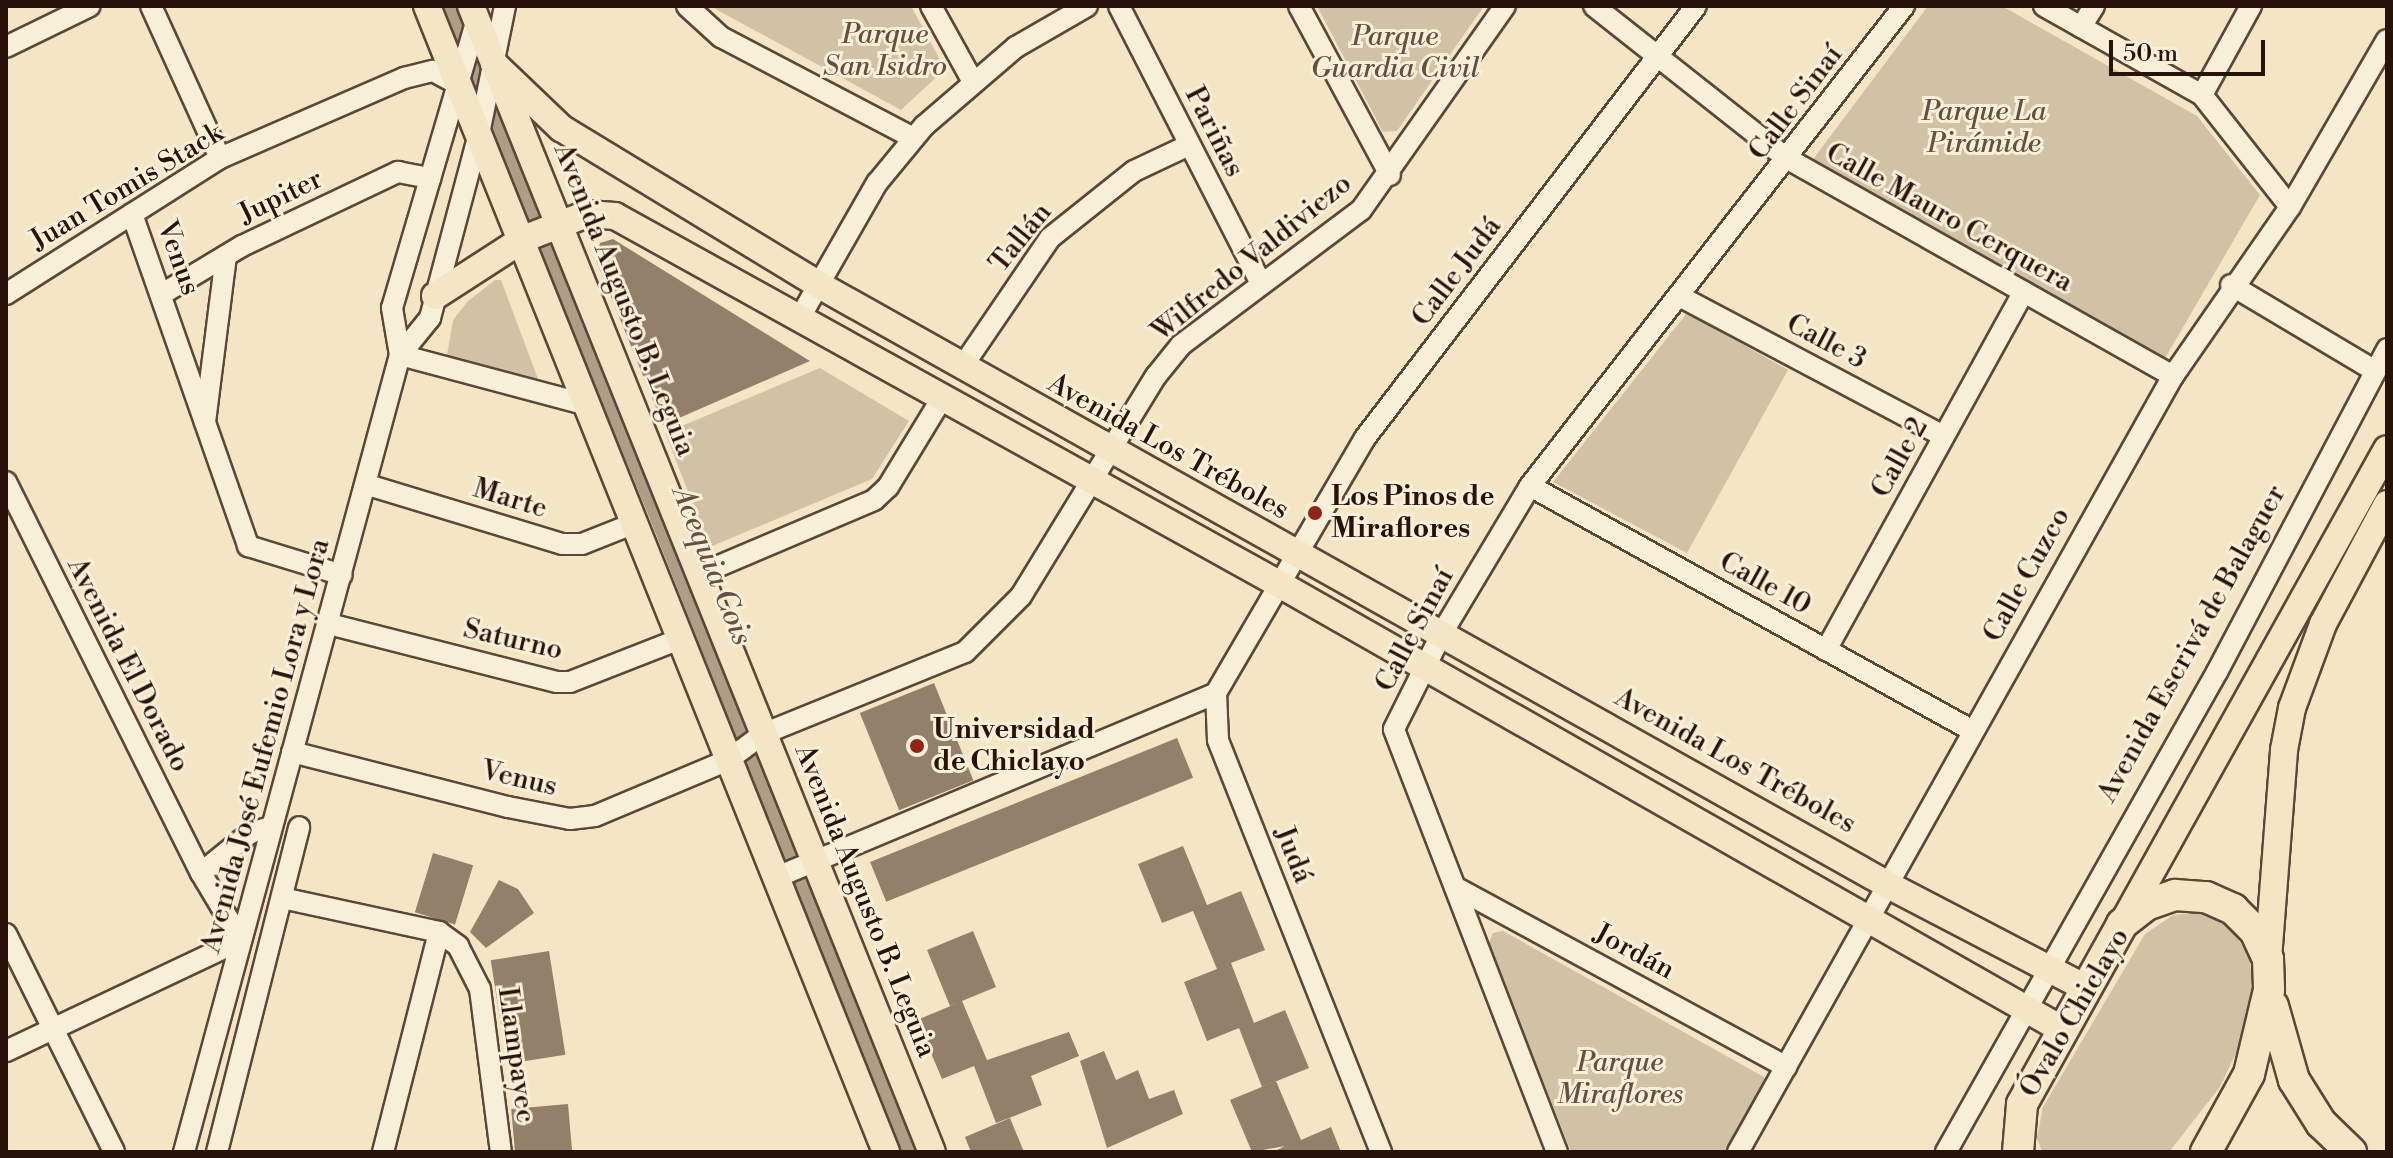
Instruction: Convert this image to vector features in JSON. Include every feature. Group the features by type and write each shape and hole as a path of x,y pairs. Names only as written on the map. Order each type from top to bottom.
{"highway":[{"name":"Óvalo Chiclayo","path":"2018,1152 2022,1104 2122,924 2146,905 2175,895 2206,897 2233,909 2255,931 2268,959 2269,990 2249,1074 2206,1152"},
{"path":"2269,990 2294,1080 2321,1123 2351,1152"},
{"path":"1994,1152 2022,1104"}],"main road":[{"path":"427,6 524,239 680,639 886,1152"},
{"name":"Avenida Augusto B. Leguia","path":"476,14 813,862 932,1152"},
{"name":"Avenida Los Tréboles","path":"494,65 561,128 819,285 1112,454 1442,633 1888,885 2086,988"},
{"path":"435,296 524,239 587,214 615,216 941,400 1281,585 1868,922 2063,1030"},
{"path":"2122,924 2387,449"},
{"path":"2268,959 2284,750 2292,708 2323,624 2387,504"}],"street":[{"path":"6,47 90,6"},
{"path":"151,6 220,158"},
{"name":"Avenida José Eufemio Lora y Lora","path":"400,355 430,318 478,134 505,6"},
{"path":"687,6 721,37 913,138"},
{"path":"931,6 972,80"},
{"path":"799,319 853,220 913,138 972,80 1016,47 1087,6"},
{"name":"Pariñas","path":"1119,6 1260,282"},
{"path":"1299,6 1390,175"},
{"name":"Wilfredo Valdiviezo","path":"729,759 762,734 965,652 1002,621 1112,454 1156,376 1181,345 1260,282 1361,210 1390,175 1505,6"},
{"name":"Calle Mauro Cerquera","path":"1594,6 1788,159 2173,376"},
{"name":"Calle Judá","path":"1281,585 1365,438 1696,6"},
{"name":"Calle Sinaí","path":"1557,1152 1394,729 1442,633 1530,486 1681,297 1904,6"},
{"path":"2044,6 2202,95 2290,207"},
{"path":"2081,27 2094,6"},
{"path":"2202,95 2251,6"},
{"name":"Avenida José Eufemio Lora y Lora","path":"184,1152 271,827 368,485 400,355 392,308 476,14"},
{"name":"Calle Cuzco","path":"1738,1152 2173,376 2231,285 2290,207 2387,40"},
{"name":"Juan Tomis Stack","path":"6,294 220,158 404,78 433,71 457,83"},
{"name":"Tallán","path":"962,367 1050,238 1134,171 1189,145"},
{"name":"Jupiter","path":"162,294 226,256 398,172 430,178"},
{"name":"Venus","path":"132,214 162,294 204,429 248,546 342,575"},
{"path":"204,429 226,256"},
{"path":"2231,285 2375,371"},
{"name":"Calle 2","path":"1826,650 2024,292"},
{"name":"Calle 3","path":"1681,297 1944,436"},
{"name":"Avenida Escrivá de Balaguer","path":"1946,1152 2217,672 2387,349"},
{"path":"400,355 588,405"},
{"path":"700,574 874,500 888,487 941,400"},
{"name":"Avenida El Dorado","path":"6,482 201,873 241,940"},
{"name":"Marte","path":"368,485 562,544 582,544 635,523"},
{"name":"Calle 10","path":"1530,486 1973,731"},
{"path":"777,876 1216,693 1281,585"},
{"name":"Saturno","path":"329,624 557,682 570,682 680,639"},
{"name":"Judá","path":"1216,693 1218,740 1381,1152"},
{"name":"Venus","path":"292,752 570,819 620,807 729,759"},
{"path":"201,873 250,833 271,827"},
{"path":"217,1152 299,827"},
{"name":"Jordán","path":"1455,887 1786,1067"},
{"path":"282,898 439,932 383,1152"},
{"name":"Llampayec","path":"439,932 458,946 480,989 501,1152"},
{"path":"6,934 114,1152"},
{"path":"6,1051 241,940"}],"green space":[{"name":"Parque San Isidro","path":"710,6 911,6 945,69 901,110"},
{"name":"Parque Guardia Civil","path":"1317,6 1484,6 1397,131 1383,132"},
{"name":"Parque La Pirámide","path":"1928,6 2002,6 2197,116 2260,195 2164,360 1811,162"},
{"path":"495,280 501,280 538,379 447,355 453,320 468,301"},
{"path":"1687,313 1788,370 1687,553 1553,482"},
{"path":"820,368 909,421 872,479 710,547 665,433"},
{"path":"2203,912 2231,929 2249,956 2254,991 2241,1042 2220,1087 2169,1152 2042,1152 2037,1138 2043,1107 2145,934 2173,915"},
{"name":"Parque Miraflores","path":"1503,931 1764,1077 1766,1085 1726,1152 1571,1152 1489,943 1493,933"}],"building":[{"path":"613,239 810,361 663,425 596,260 600,243"},
{"name":"Universidad de Chiclayo","path":"934,683 973,780 899,810 860,713"},
{"path":"1177,738 1193,778 886,902 870,862"},
{"path":"1183,846 1207,905 1241,891 1265,950 1231,963 1254,1023 1285,1010 1309,1068 1262,1087 1239,1028 1207,1041 1184,982 1217,969 1193,911 1162,923 1138,864"},
{"path":"433,853 473,865 455,925 415,912"},
{"path":"499,880 518,889 534,913 486,948 470,932"},
{"path":"973,931 996,987 962,1001 987,1060 1069,1032 1079,1056 1031,1076 1042,1105 996,1123 974,1066 942,1079 917,1020 960,1002 950,1006 927,950"},
{"path":"549,951 565,1055 507,1064 491,960"},
{"path":"1104,1051 1116,1080 1138,1070 1149,1099 1174,1090 1183,1114 1107,1148 1080,1061"},
{"path":"1276,1081 1301,1140 1331,1127 1341,1152 1273,1152 1285,1146 1252,1152 1230,1100"},
{"path":"568,1104 572,1152 515,1152 511,1109"},
{"path":"1010,1118 1024,1152 971,1152 965,1137"}],"waterway":[{"name":"Acequia Cois","path":"450,6 661,517 911,1152"}],"place":[{"name":"Los Pinos de Miraflores","path":"1315,513"},
{"name":"Universidad de Chiclayo","path":"917,746"}]}
